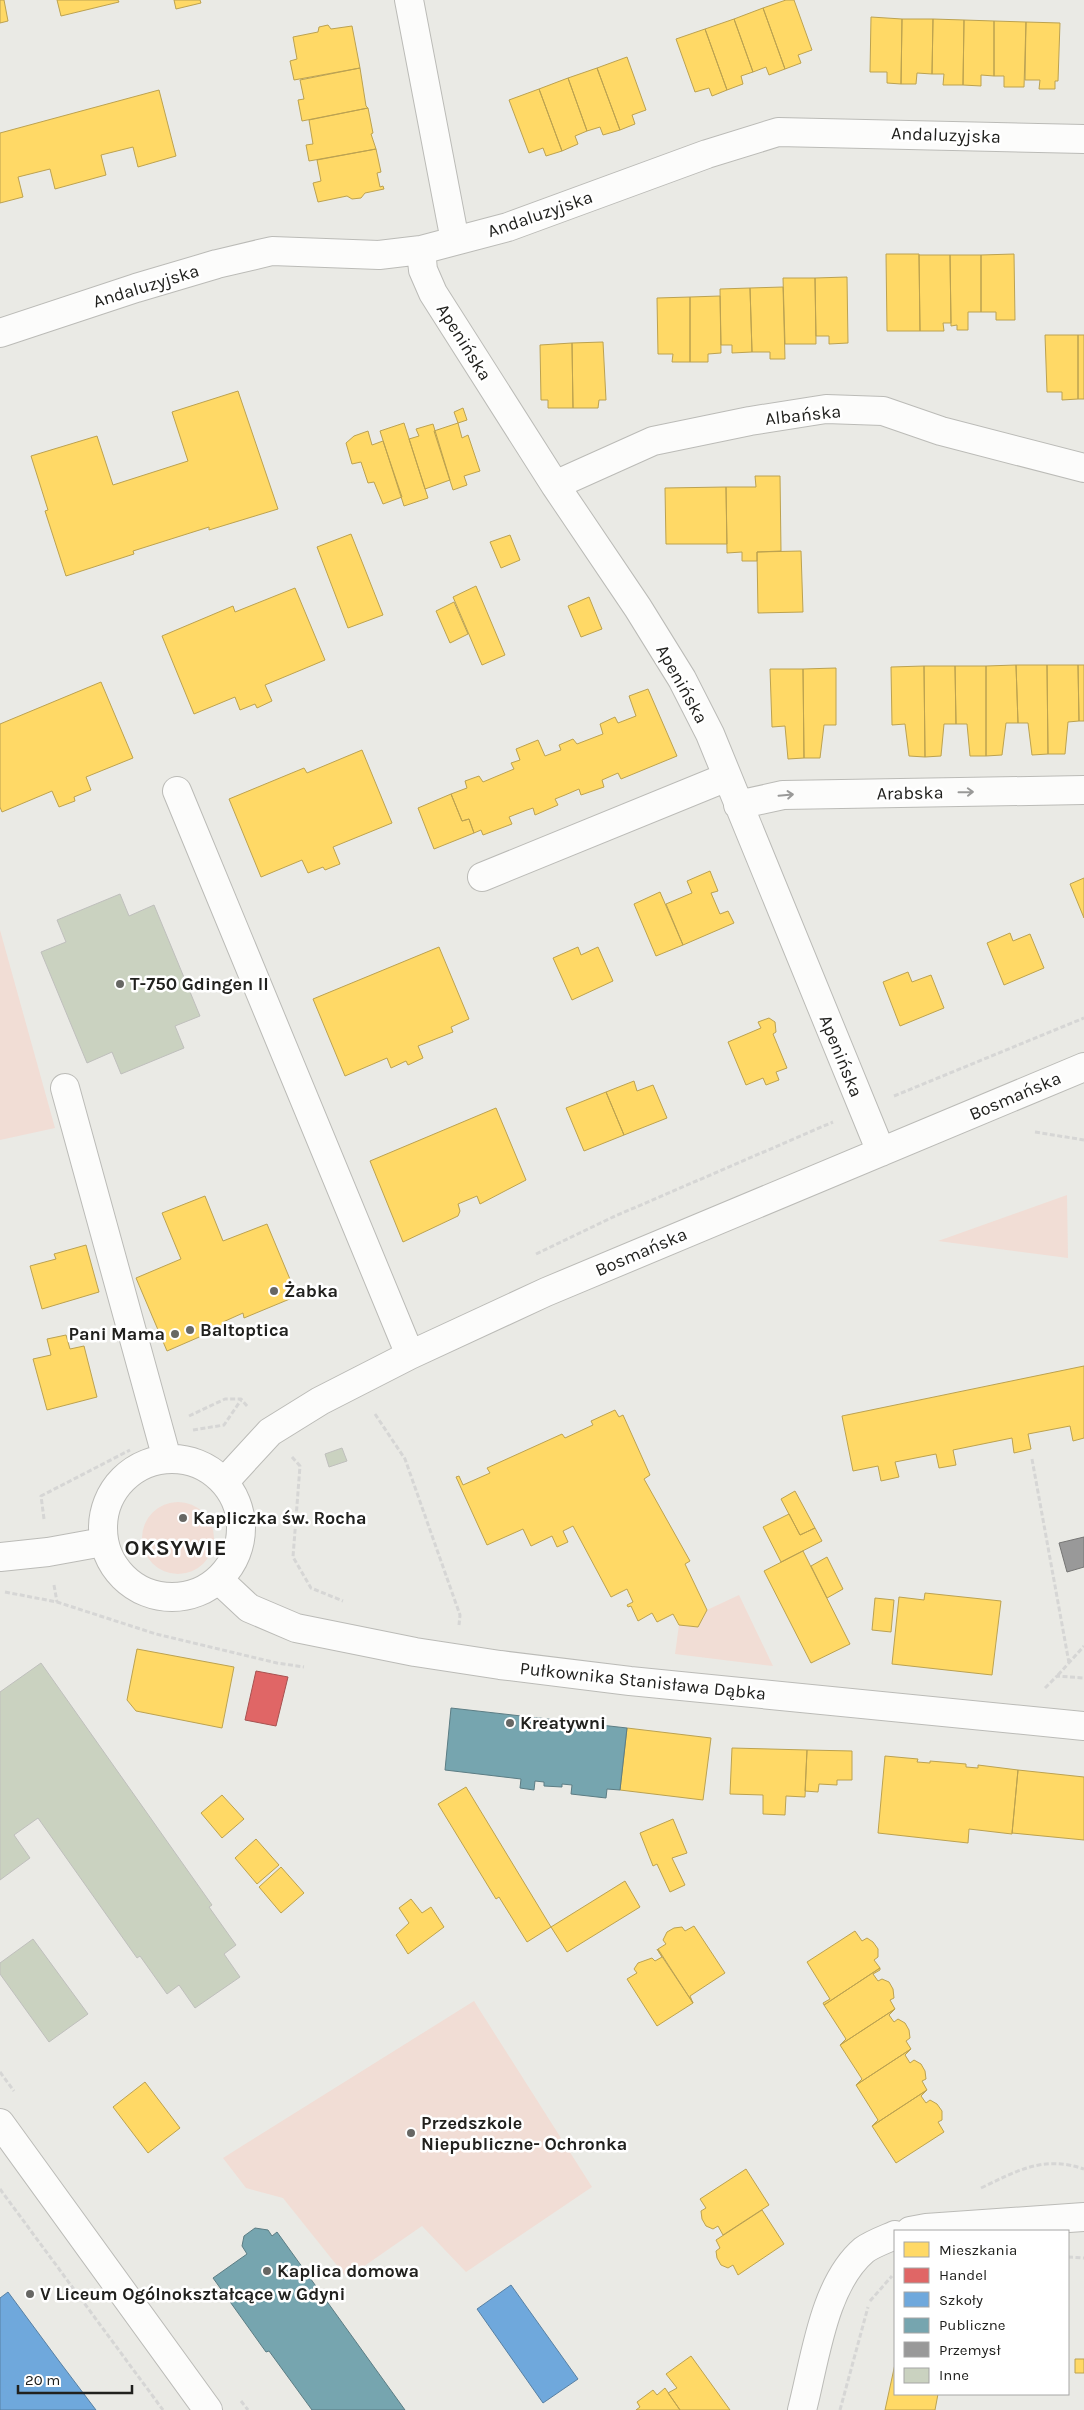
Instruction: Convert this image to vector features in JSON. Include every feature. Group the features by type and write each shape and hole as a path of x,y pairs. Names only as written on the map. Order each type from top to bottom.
{"street":[{"path":"409,0 455,241"},
{"name":"Andaluzyjska","path":"0,333 145,285 217,264 272,251 379,254 421,250 508,227 707,154 778,132 1084,139"},
{"name":"Apenińska","path":"421,250 423,270 433,292 555,485 638,608 682,680 710,734 881,1152"},
{"name":"Albańska","path":"555,485 653,442 750,421 826,409 883,411 941,432 1084,468"},
{"path":"482,877 727,777"},
{"name":"Arabska","path":"738,805 782,795 1084,790"},
{"path":"177,792 410,1355"},
{"name":"Bosmańska","path":"225,1481 270,1432 320,1401 410,1355 546,1292 1084,1067"},
{"path":"66,1088 163,1447 179,1458 204,1467 225,1481 238,1505 242,1532 235,1558 219,1580 202,1591 182,1598 154,1595 140,1591 123,1579 110,1562 103,1542 102,1516 112,1492 129,1472 152,1461 163,1447"},
{"path":"0,1556 48,1552 103,1542"},
{"name":"Pułkownika Stanisława Dąbka","path":"219,1580 249,1608 296,1628 415,1652 500,1666 620,1680 1084,1726"},
{"path":"0,2123 208,2410"},
{"path":"915,2230 1084,2217"},
{"path":"802,2410 828,2307 841,2278 865,2250 894,2236"}],"path":[{"path":"536,1254 614,1217 863,1109 1084,1018"},
{"path":"1035,1132 1084,1140"},
{"path":"41,1496 163,1447 224,1425 241,1399 225,1399 169,1426 163,1447"},
{"path":"375,1414 405,1459 460,1614 458,1629"},
{"path":"1032,1459 1069,1663"},
{"path":"300,1466 294,1557 311,1588"},
{"path":"0,1592 57,1602 156,1634 277,1663"},
{"path":"1057,1676 1084,1646"},
{"path":"0,2189 163,2410"},
{"path":"1069,2257 1084,2258"},
{"path":"840,2410 869,2303 890,2276 894,2275"}],"shaded area":[{"path":"0,930 55,1128 0,1140"},
{"path":"1067,1195 1068,1258 938,1241"},
{"path":"171,1502 185,1502 204,1512 214,1531 214,1545 204,1564 185,1574 171,1574 152,1564 142,1545 142,1531 152,1512"},
{"path":"739,1595 773,1666 675,1654 679,1625 698,1627 707,1610"},
{"path":"474,2001 592,2187 466,2272 422,2226 347,2278 283,2198 246,2188 223,2158"}],"building: Mieszkania":[{"path":"0,0 4,0 8,21 0,23"},
{"path":"57,0 118,0 119,2 61,16"},
{"path":"174,0 200,0 201,3 176,9"},
{"path":"786,0 794,0 812,50 798,55 801,63 785,69 763,8"},
{"path":"763,8 785,69 769,75 766,67 753,72 734,19"},
{"path":"871,17 902,19 901,84 887,83 887,72 870,72"},
{"path":"734,19 753,72 741,76 743,84 727,90 705,29"},
{"path":"902,19 933,19 932,74 917,73 916,84 901,84"},
{"path":"933,19 964,20 963,85 943,85 944,74 932,74"},
{"path":"964,20 994,21 994,76 981,75 981,86 963,85"},
{"path":"994,21 1026,22 1024,87 1004,87 1004,76 994,76"},
{"path":"1026,22 1060,23 1058,81 1055,81 1055,89 1039,89 1040,80 1025,80"},
{"path":"328,25 331,29 352,26 360,68 294,80 290,61 297,59 293,37 318,32 319,27"},
{"path":"705,29 727,90 712,96 709,88 695,92 676,39"},
{"path":"627,57 646,110 632,115 635,124 620,130 597,68"},
{"path":"360,68 366,106 368,108 302,121 298,100 304,99 300,80"},
{"path":"597,68 620,130 603,135 600,127 587,131 568,78"},
{"path":"568,78 587,131 575,136 578,144 562,151 539,89"},
{"path":"539,89 562,151 546,156 543,148 529,153 509,100"},
{"path":"159,90 176,156 138,167 133,147 101,155 106,175 55,189 50,169 18,177 23,197 0,203 0,133"},
{"path":"368,108 373,133 371,134 376,149 309,161 306,145 313,144 309,120"},
{"path":"376,149 381,172 377,173 380,187 383,186 384,189 365,193 361,198 352,199 347,196 318,202 313,183 321,181 317,160"},
{"path":"886,254 919,254 920,331 887,331"},
{"path":"1014,254 1015,320 996,320 996,312 981,312 981,255"},
{"path":"919,255 950,255 951,323 943,323 944,331 920,331"},
{"path":"950,255 981,255 981,312 968,312 968,330 957,330 957,325 951,326"},
{"path":"847,277 848,343 829,344 829,336 816,336 815,278"},
{"path":"783,278 815,278 816,344 785,344"},
{"path":"783,287 785,359 770,359 770,352 752,352 750,288"},
{"path":"750,288 752,352 732,353 732,345 721,345 720,289"},
{"path":"720,296 721,353 708,354 708,362 690,362 690,297"},
{"path":"690,297 690,362 672,362 673,354 658,354 657,298"},
{"path":"1045,335 1078,335 1078,399 1062,400 1062,392 1047,392"},
{"path":"1078,335 1084,335 1084,399 1078,399"},
{"path":"603,342 606,400 599,400 598,408 573,408 572,343"},
{"path":"572,343 573,408 548,408 548,400 541,400 540,345"},
{"path":"238,391 278,509 209,530 209,527 133,551 134,554 66,576 45,511 48,510 31,456 97,436 113,485 188,461 172,412"},
{"path":"463,408 467,420 458,423 454,412"},
{"path":"404,423 428,498 404,506 380,431"},
{"path":"458,423 462,438 468,435 480,471 464,476 467,485 453,490 434,431"},
{"path":"433,424 450,480 425,489 409,439 419,436 416,429"},
{"path":"368,431 372,445 383,441 402,497 383,504 374,482 368,483 361,462 352,464 346,443 354,436"},
{"path":"755,476 780,476 781,551 757,552 757,561 742,561 742,552 727,553 726,487 756,487"},
{"path":"726,487 727,544 666,544 665,488"},
{"path":"351,534 383,615 348,628 317,547"},
{"path":"510,535 520,560 501,568 490,542"},
{"path":"801,551 803,612 758,613 757,552"},
{"path":"476,586 505,655 482,665 453,597"},
{"path":"295,588 325,660 265,685 272,701 257,708 255,704 240,710 235,697 194,714 162,636 233,606 235,612"},
{"path":"589,597 602,629 581,637 568,606"},
{"path":"454,602 468,634 450,643 436,611"},
{"path":"1016,665 1018,723 1006,723 1002,755 986,756 986,666"},
{"path":"1016,665 1047,665 1048,754 1032,755 1028,723 1018,723"},
{"path":"1047,665 1078,665 1079,721 1068,722 1065,754 1048,754"},
{"path":"1078,665 1084,665 1084,721 1079,721"},
{"path":"924,666 925,757 909,756 905,724 892,725 891,667"},
{"path":"924,666 955,666 956,724 944,724 941,756 925,757"},
{"path":"955,666 986,666 986,756 970,756 967,724 956,724"},
{"path":"836,668 836,725 824,725 820,758 804,758 803,669"},
{"path":"770,669 803,669 804,758 788,759 785,726 772,727"},
{"path":"101,682 133,758 86,777 91,790 74,797 75,801 59,807 52,791 2,812 0,807 0,724"},
{"path":"648,689 677,756 621,779 618,773 602,780 604,787 581,795 579,789 555,799 558,805 535,815 533,808 509,817 512,824 483,835 481,830 474,833 469,819 462,821 451,794 467,788 465,781 479,776 483,782 514,769 511,763 520,760 516,749 538,740 545,756 561,750 559,745 573,739 577,744 603,734 600,724 615,717 618,723 636,716 629,696"},
{"path":"362,750 392,823 333,847 340,864 325,870 323,867 308,873 302,860 261,877 229,799 304,768 307,773"},
{"path":"451,794 462,821 469,819 474,833 434,849 418,808"},
{"path":"710,871 718,891 711,893 720,914 728,911 734,923 683,945 666,904 692,893 687,881"},
{"path":"1084,878 1084,918 1070,884"},
{"path":"660,892 683,945 656,956 634,904"},
{"path":"1010,933 1013,941 1030,934 1044,968 1004,985 987,943"},
{"path":"439,947 469,1019 451,1027 453,1032 418,1046 423,1058 408,1065 406,1061 391,1068 387,1058 345,1076 313,999"},
{"path":"578,947 581,955 598,947 613,981 572,1000 553,958"},
{"path":"908,972 912,982 931,975 944,1008 900,1026 883,982"},
{"path":"769,1018 775,1022 776,1032 773,1034 787,1068 776,1072 779,1080 766,1085 763,1078 746,1085 728,1042 761,1028 758,1022"},
{"path":"634,1081 637,1091 653,1085 667,1118 624,1135 606,1092"},
{"path":"606,1092 624,1135 584,1151 566,1108"},
{"path":"496,1108 526,1180 480,1204 477,1196 458,1204 460,1211 458,1216 403,1242 370,1161"},
{"path":"205,1196 223,1241 267,1224 297,1296 244,1318 243,1313 223,1322 220,1328 167,1351 136,1278 181,1259 162,1213"},
{"path":"86,1245 99,1292 42,1309 30,1266 56,1259 54,1254"},
{"path":"66,1335 70,1349 84,1346 97,1397 47,1410 33,1359 51,1355 47,1339"},
{"path":"1084,1366 1084,1438 1073,1441 1070,1426 1028,1434 1031,1449 1014,1453 1012,1438 953,1450 956,1465 939,1468 936,1454 895,1462 899,1477 881,1481 878,1466 853,1471 842,1416"},
{"path":"615,1410 619,1417 623,1415 650,1475 644,1479 690,1561 685,1564 707,1610 698,1627 679,1625 673,1614 657,1622 652,1613 638,1621 631,1606 628,1607 627,1605 633,1602 627,1589 611,1597 573,1526 563,1531 568,1542 557,1547 552,1536 531,1546 523,1529 487,1545 456,1477 459,1476 463,1485 490,1473 487,1468 562,1434 565,1438 593,1425 591,1421"},
{"path":"795,1491 815,1528 800,1535 781,1499"},
{"path":"789,1514 800,1535 815,1528 822,1541 781,1562 763,1527"},
{"path":"803,1551 850,1644 811,1663 764,1571"},
{"path":"827,1557 843,1589 827,1598 811,1566"},
{"path":"925,1593 1001,1601 992,1675 892,1664 899,1597 924,1600"},
{"path":"875,1598 894,1600 891,1632 872,1630"},
{"path":"137,1649 234,1667 222,1728 136,1711 127,1700"},
{"path":"627,1728 711,1738 703,1800 620,1790"},
{"path":"732,1748 807,1750 805,1797 786,1796 785,1815 763,1814 763,1795 730,1794"},
{"path":"807,1750 852,1751 852,1780 837,1780 837,1785 819,1784 818,1792 805,1791"},
{"path":"885,1756 918,1759 917,1762 930,1763 930,1761 966,1764 966,1767 978,1768 978,1765 1018,1770 1012,1834 969,1829 968,1843 878,1833"},
{"path":"1018,1770 1084,1777 1084,1840 1012,1833"},
{"path":"466,1787 551,1927 527,1942 499,1897 496,1899 438,1804"},
{"path":"222,1795 244,1819 222,1838 201,1813"},
{"path":"673,1819 687,1853 672,1858 685,1885 670,1892 657,1864 653,1866 640,1833"},
{"path":"256,1839 279,1865 257,1884 235,1858"},
{"path":"281,1867 304,1893 281,1913 259,1887"},
{"path":"625,1881 640,1907 567,1952 551,1927"},
{"path":"411,1899 422,1913 431,1907 444,1927 408,1954 396,1935 409,1923 399,1908"},
{"path":"694,1926 725,1973 690,1996 693,2003 658,1949 666,1944 663,1940 667,1932 674,1928 682,1927 685,1931"},
{"path":"855,1931 862,1941 867,1938 878,1949 878,1957 874,1960 880,1968 824,2005 823,2003 830,1999 807,1962"},
{"path":"657,1949 693,2003 657,2026 627,1979 637,1973 634,1969 638,1963 652,1958 655,1961 662,1957"},
{"path":"880,1968 880,1970 873,1974 878,1981 882,1979 889,1982 893,1989 894,1998 890,2000 895,2009 840,2045 846,2039 824,2005"},
{"path":"895,2009 889,2015 894,2022 898,2019 905,2023 909,2030 910,2038 906,2041 911,2049 856,2085 862,2079 840,2045"},
{"path":"911,2049 905,2055 910,2063 914,2060 921,2064 925,2071 926,2079 922,2081 927,2090 872,2126 878,2120 856,2085"},
{"path":"145,2082 180,2128 148,2153 113,2107"},
{"path":"927,2090 921,2096 926,2103 930,2100 937,2104 942,2111 942,2120 938,2122 944,2132 896,2163 872,2126"},
{"path":"746,2169 769,2205 723,2235 718,2226 713,2229 706,2226 702,2219 701,2211 706,2208 700,2199"},
{"path":"762,2210 784,2244 738,2275 733,2265 728,2268 721,2265 717,2258 716,2251 720,2248 716,2240"},
{"path":"691,2356 730,2410 680,2410 668,2393 677,2388 666,2374"},
{"path":"1075,2359 1084,2359 1084,2373 1075,2373"},
{"path":"894,2369 894,2395 938,2395 935,2410 885,2410"},
{"path":"665,2388 680,2410 636,2410 640,2407 637,2402 653,2390 657,2395"}],"building: Handel":[{"path":"256,1671 288,1677 276,1726 245,1720"}],"building: Szkoły":[{"path":"511,2285 578,2379 543,2403 477,2309"},
{"path":"8,2292 96,2410 0,2410 0,2298"}],"building: Publiczne":[{"path":"451,1708 627,1728 620,1790 607,1789 606,1798 571,1794 572,1785 562,1784 562,1787 544,1786 544,1782 535,1781 534,1790 520,1788 521,1779 445,1770"},
{"path":"255,2228 268,2230 272,2236 277,2232 405,2410 312,2410 269,2351 266,2352 213,2278 247,2254 242,2246 244,2236"}],"building: Przemysł":[{"path":"1084,1537 1084,1567 1067,1572 1059,1543"}],"building: Inne":[{"name":"T-750 Gdingen II","path":"120,894 129,916 154,905 200,1016 175,1026 184,1048 121,1074 112,1052 87,1063 41,952 66,942 57,920"},
{"path":"342,1448 347,1461 329,1467 325,1454"},
{"path":"41,1663 212,1905 209,1907 236,1945 224,1954 240,1977 195,2008 179,1985 167,1994 140,1956 137,1958 38,1818 14,1835 30,1858 0,1880 0,1692"},
{"path":"33,1939 88,2014 49,2042 0,1974 0,1963"}],"place":[{"name":"T-750 Gdingen II","path":"120,984"},
{"name":"Żabka","path":"274,1291"},
{"name":"Baltoptica","path":"190,1330"},
{"name":"Pani Mama","path":"175,1334"},
{"name":"Kapliczka św. Rocha","path":"183,1518"},
{"name":"Kreatywni","path":"510,1723"},
{"name":"Przedszkole Niepubliczne- Ochronka","path":"411,2133"},
{"name":"Kaplica domowa","path":"267,2271"},
{"name":"V Liceum Ogólnokształcące w Gdyni","path":"30,2294"}],"district":[{"name":"OKSYWIE","path":"176,1547"}]}
